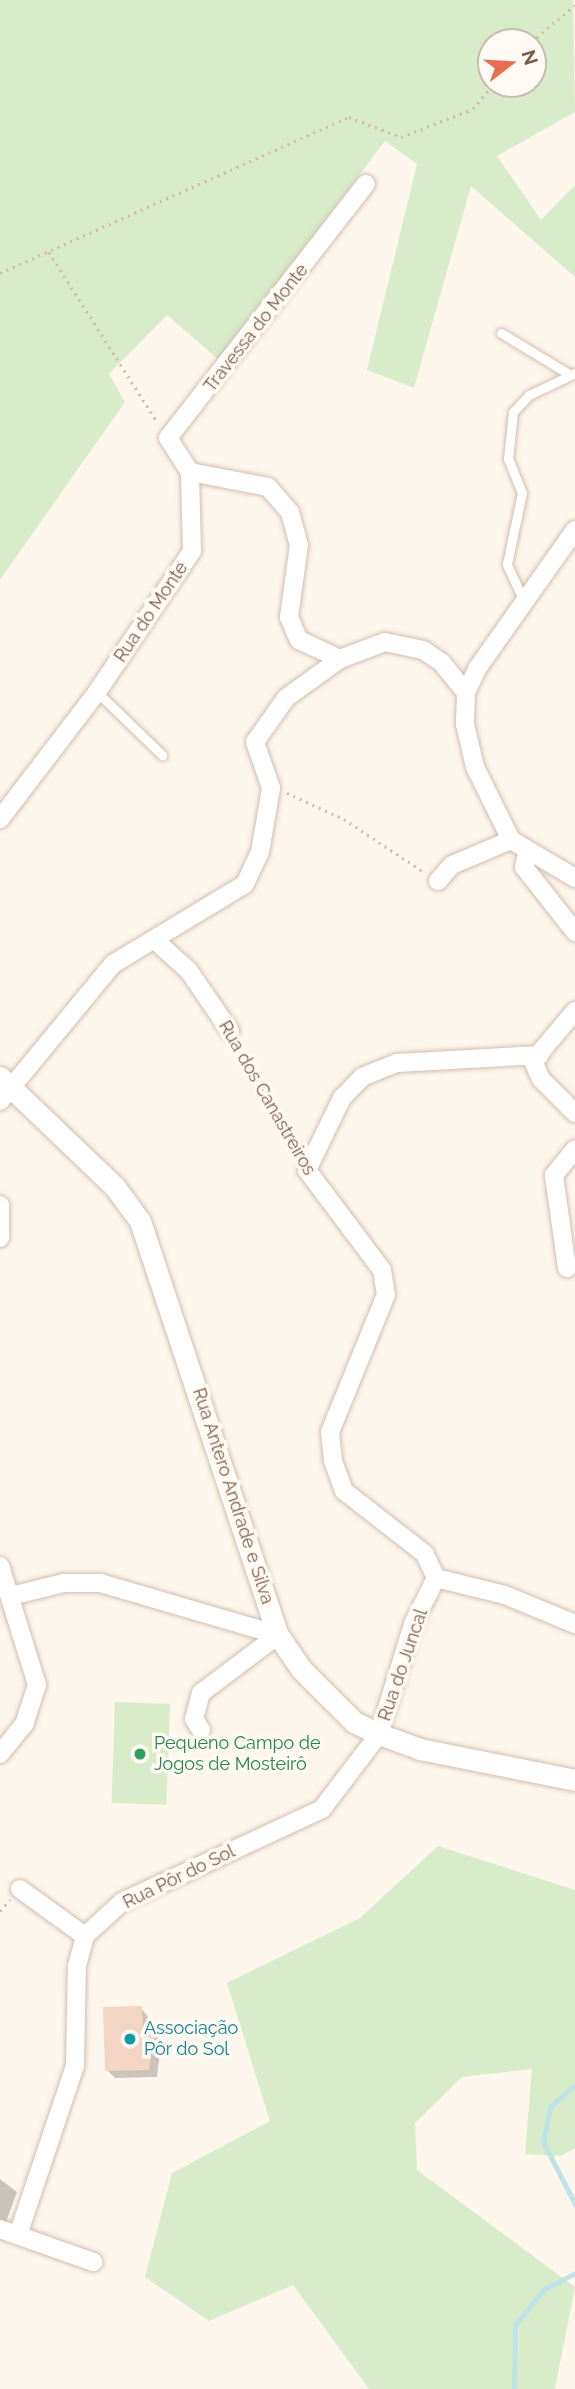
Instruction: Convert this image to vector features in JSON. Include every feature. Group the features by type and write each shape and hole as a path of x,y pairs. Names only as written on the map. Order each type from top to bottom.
{"street":[{"name":"Travessa do Monte","path":"168,438 366,184"},
{"path":"168,438 190,472 225,474 268,487 290,512 299,545 289,617 299,640 340,659"},
{"name":"Rua do Monte","path":"0,818 97,692 192,551 190,472"},
{"path":"466,693 523,598 575,530"},
{"path":"4,1089 113,964 157,942 245,884 260,852 271,788 255,742 263,723 340,659 385,642 423,650 442,663 466,693 475,767 511,840 527,855 575,878"},
{"path":"438,881 452,865 511,840"},
{"path":"527,855 524,867 575,932"},
{"name":"Rua dos Canastreiros","path":"157,942 189,971 230,1031"},
{"path":"575,1011 533,1061 541,1079 575,1113"},
{"path":"307,1170 342,1098 362,1077 397,1063 540,1055"},
{"name":"Rua Antero Andrade e Silva","path":"4,1089 115,1186 140,1221 278,1634 328,1700 379,1734 420,1749 575,1780"},
{"path":"567,1268 554,1174 575,1149"},
{"name":"Rua dos Canastreiros","path":"307,1170 382,1270 386,1295 330,1432 333,1461 344,1491 425,1554 436,1578"},
{"path":"0,1205 0,1238"},
{"path":"0,1566 37,1685 25,1723 0,1754"},
{"path":"436,1578 505,1595 575,1624"},
{"name":"Rua do Juncal","path":"379,1734 413,1624 436,1578"},
{"path":"11,1597 63,1583 100,1583 278,1634"},
{"path":"201,1730 194,1719 201,1693 278,1634"},
{"name":"Rua Pôr do Sol","path":"85,1937 122,1902 322,1808 379,1734"},
{"path":"18,2235 75,2066 77,1966 85,1937 20,1889"},
{"path":"0,2229 93,2262"}],"lane":[{"path":"501,333 571,373"},
{"path":"523,598 507,564 522,493 508,459 513,412 528,395 571,373"},
{"path":"97,692 162,755"}],"path":[{"path":"547,29 575,5"},
{"path":"0,273 349,117 401,137 473,109 482,98"},
{"path":"49,251 168,438"},
{"path":"271,788 344,819 438,881"},
{"name":"Rua dos Canastreiros","path":"230,1031 307,1170"}],"green space":[{"path":"0,0 573,0 575,112 497,156 541,220 575,185 575,277 471,186 414,388 367,370 417,164 385,141 219,360 167,315 109,374 125,402 0,580"},
{"name":"Pequeno Campo de Jogos de Mosteirô","path":"115,1702 170,1704 166,1805 111,1803"},
{"path":"438,1846 575,1890 575,2148 561,2156 525,2154 532,2069 462,2077 415,2123 417,2170 575,2287 555,2389 369,2389 293,2285 209,2321 145,2277 172,2173 270,2121 227,1983 360,1918"}],"building":[{"name":"Associação Pôr do Sol","path":"142,2006 143,2025 155,2025 149,2070 105,2071 103,2007"}],"waterway":[{"path":"575,2085 550,2107 543,2142 575,2204"},
{"path":"514,2389 515,2325 544,2289 575,2273"}],"place":[{"name":"Pequeno Campo de Jogos de Mosteirô","path":"140,1754"},
{"name":"Associação Pôr do Sol","path":"130,2039"}]}
